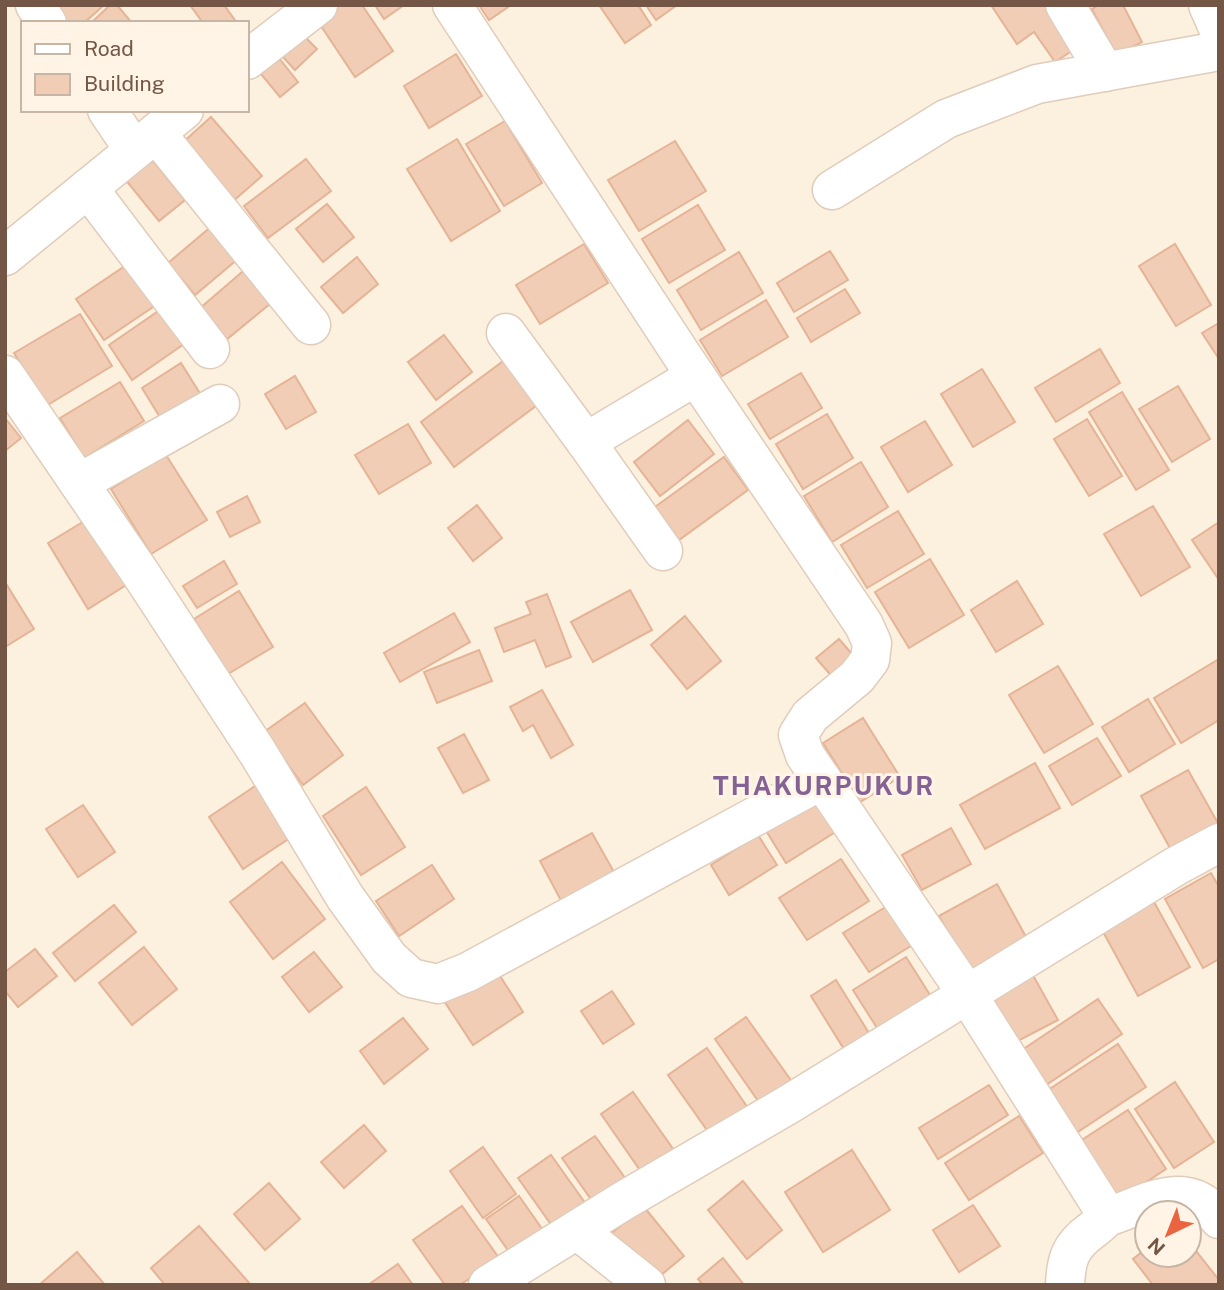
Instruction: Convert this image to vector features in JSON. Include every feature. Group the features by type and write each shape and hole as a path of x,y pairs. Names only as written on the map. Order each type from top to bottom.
{"street":[{"path":"35,5 46,21"},
{"path":"248,59 318,5"},
{"path":"452,5 696,376 864,625 872,643 870,660 857,677 810,716 798,735 805,755 1012,1062 1107,1217"},
{"path":"1065,5 1105,72"},
{"path":"1208,5 1219,30"},
{"path":"832,190 946,119 1037,84 1219,51"},
{"path":"112,112 158,131 311,325"},
{"path":"5,256 158,131"},
{"path":"88,188 210,349"},
{"path":"506,333 663,551"},
{"path":"5,375 258,753 345,897 388,958 411,978 438,985 468,972 822,780"},
{"path":"586,442 696,376"},
{"path":"79,483 220,404"},
{"path":"488,1285 1176,866 1219,843"},
{"path":"1065,1285 1065,1262 1080,1239 1107,1217 1175,1194 1198,1198 1219,1219"},
{"path":"577,1230 646,1285"}],"building":[{"path":"47,5 104,5 86,21 61,21"},
{"path":"110,5 117,5 130,21 93,21"},
{"path":"190,5 224,5 236,21 202,21"},
{"path":"332,5 362,5 393,51 355,77 315,17"},
{"path":"375,5 404,5 384,19"},
{"path":"479,5 511,5 489,20"},
{"path":"599,5 638,5 651,25 625,43"},
{"path":"646,5 677,5 656,20"},
{"path":"991,5 1055,5 1081,45 1055,62 1034,32 1017,44"},
{"path":"1099,5 1123,5 1142,42 1116,55 1092,9"},
{"path":"304,36 317,49 295,70 283,57"},
{"path":"275,53 298,82 280,97 256,68"},
{"path":"456,54 482,96 429,128 404,86"},
{"path":"211,117 262,176 232,202 181,144"},
{"path":"505,121 542,183 504,206 466,144"},
{"path":"457,139 500,211 451,241 407,169"},
{"path":"675,141 706,191 639,231 608,180"},
{"path":"150,157 185,200 159,221 124,178"},
{"path":"306,159 331,191 268,238 244,206"},
{"path":"327,204 354,237 323,262 296,229"},
{"path":"698,205 725,250 669,283 642,239"},
{"path":"219,220 245,253 195,295 168,263"},
{"path":"584,244 608,283 540,324 516,285"},
{"path":"1175,244 1211,305 1176,326 1139,266"},
{"path":"830,251 848,280 794,312 777,283"},
{"path":"739,252 763,293 701,330 677,290"},
{"path":"357,257 378,284 343,313 321,287"},
{"path":"128,264 156,305 104,340 76,299"},
{"path":"249,266 276,299 226,340 199,309"},
{"path":"845,289 860,313 811,342 797,318"},
{"path":"766,300 788,337 722,376 700,340"},
{"path":"160,310 184,344 132,380 109,345"},
{"path":"80,314 112,366 46,406 14,353"},
{"path":"1219,323 1219,359 1202,333"},
{"path":"444,335 472,372 436,400 408,362"},
{"path":"1100,349 1120,383 1056,422 1035,388"},
{"path":"510,356 544,400 454,467 421,422"},
{"path":"181,363 204,400 166,427 142,388"},
{"path":"982,369 1015,422 973,447 941,394"},
{"path":"801,373 822,408 770,439 748,404"},
{"path":"295,376 316,412 286,429 265,394"},
{"path":"120,382 144,421 84,458 60,418"},
{"path":"1178,386 1210,439 1172,462 1139,409"},
{"path":"1122,392 1169,470 1136,490 1089,412"},
{"path":"827,414 853,458 803,489 776,444"},
{"path":"5,418 21,438 5,451"},
{"path":"1087,419 1122,476 1089,496 1054,439"},
{"path":"688,420 714,454 660,496 634,462"},
{"path":"925,421 952,465 908,492 881,447"},
{"path":"408,424 431,463 379,494 355,455"},
{"path":"166,455 207,520 151,554 111,489"},
{"path":"724,457 748,490 679,540 655,507"},
{"path":"861,462 888,507 832,542 804,496"},
{"path":"247,496 260,522 230,537 217,512"},
{"path":"477,505 502,538 473,561 448,528"},
{"path":"1153,506 1190,567 1141,596 1104,534"},
{"path":"898,511 924,554 867,588 841,545"},
{"path":"91,517 131,582 88,609 48,543"},
{"path":"1219,522 1219,580 1192,540"},
{"path":"930,559 964,615 909,648 875,592"},
{"path":"224,561 237,584 197,608 183,586"},
{"path":"1017,581 1043,624 996,652 971,610"},
{"path":"5,582 34,629 5,647"},
{"path":"630,590 652,630 593,662 571,622"},
{"path":"239,591 273,647 228,674 194,619"},
{"path":"547,594 571,657 546,667 535,640 504,652 495,628 531,614 526,602"},
{"path":"454,613 470,642 400,682 384,653"},
{"path":"685,616 721,661 687,689 651,645"},
{"path":"839,639 858,661 835,680 816,658"},
{"path":"479,650 492,681 437,703 424,672"},
{"path":"1219,659 1219,720 1181,743 1154,698"},
{"path":"1058,666 1093,724 1044,753 1009,695"},
{"path":"542,690 573,745 551,758 533,725 523,731 510,707"},
{"path":"1148,699 1175,744 1129,772 1102,727"},
{"path":"305,703 343,755 303,785 264,732"},
{"path":"863,718 900,777 860,802 823,743"},
{"path":"464,734 489,780 463,793 438,748"},
{"path":"1097,738 1121,776 1072,805 1049,766"},
{"path":"1035,763 1060,808 985,849 960,805"},
{"path":"1188,770 1219,825 1175,857 1141,796"},
{"path":"264,780 299,832 243,869 209,817"},
{"path":"366,787 405,847 361,875 323,816"},
{"path":"816,797 837,831 786,863 765,829"},
{"path":"83,805 115,852 78,877 46,829"},
{"path":"951,828 971,864 922,890 902,855"},
{"path":"592,833 619,881 566,910 540,861"},
{"path":"758,835 777,865 729,895 711,865"},
{"path":"841,859 869,901 807,940 779,898"},
{"path":"282,862 325,919 273,959 230,902"},
{"path":"432,865 454,899 399,936 376,901"},
{"path":"1211,873 1219,887 1219,959 1203,968 1165,899"},
{"path":"997,884 1031,946 973,978 939,916"},
{"path":"897,900 922,939 869,972 843,933"},
{"path":"1154,902 1190,967 1138,996 1102,930"},
{"path":"114,905 136,932 75,981 53,953"},
{"path":"144,947 177,989 132,1025 99,983"},
{"path":"35,949 57,976 18,1007 5,991 5,972"},
{"path":"314,952 342,987 309,1012 282,977"},
{"path":"906,957 937,1006 884,1039 853,990"},
{"path":"495,968 523,1012 473,1045 444,1001"},
{"path":"1030,970 1058,1020 1014,1043 987,994"},
{"path":"836,980 872,1038 847,1054 811,996"},
{"path":"612,991 634,1024 603,1044 581,1011"},
{"path":"1098,999 1122,1034 1046,1085 1022,1050"},
{"path":"746,1017 795,1086 763,1108 715,1039"},
{"path":"403,1018 428,1049 384,1084 360,1051"},
{"path":"1118,1044 1146,1087 1073,1135 1045,1092"},
{"path":"707,1048 752,1114 714,1140 668,1075"},
{"path":"1175,1082 1214,1142 1174,1168 1135,1109"},
{"path":"989,1085 1008,1115 938,1159 919,1128"},
{"path":"633,1092 676,1153 644,1176 601,1114"},
{"path":"1128,1110 1166,1169 1110,1206 1071,1147"},
{"path":"1019,1116 1043,1153 969,1200 945,1163"},
{"path":"364,1125 386,1151 344,1188 321,1162"},
{"path":"595,1136 628,1182 595,1205 562,1158"},
{"path":"483,1147 516,1194 483,1218 450,1171"},
{"path":"852,1150 890,1210 823,1252 785,1192"},
{"path":"551,1155 588,1207 555,1230 518,1178"},
{"path":"743,1181 782,1230 747,1259 708,1210"},
{"path":"269,1183 300,1219 265,1250 234,1214"},
{"path":"519,1196 545,1233 512,1256 486,1219"},
{"path":"973,1205 1000,1246 959,1272 933,1230"},
{"path":"462,1206 499,1258 460,1285 445,1285 413,1240"},
{"path":"644,1207 684,1256 649,1285 608,1236"},
{"path":"199,1226 251,1285 165,1285 151,1268"},
{"path":"77,1252 105,1285 39,1285"},
{"path":"723,1258 744,1285 703,1285 698,1279"},
{"path":"1203,1260 1219,1280 1219,1285 1153,1285 1141,1269 1203,1269"},
{"path":"398,1264 413,1285 368,1285"}],"district":[{"name":"THAKURPUKUR","path":"824,786"}]}
